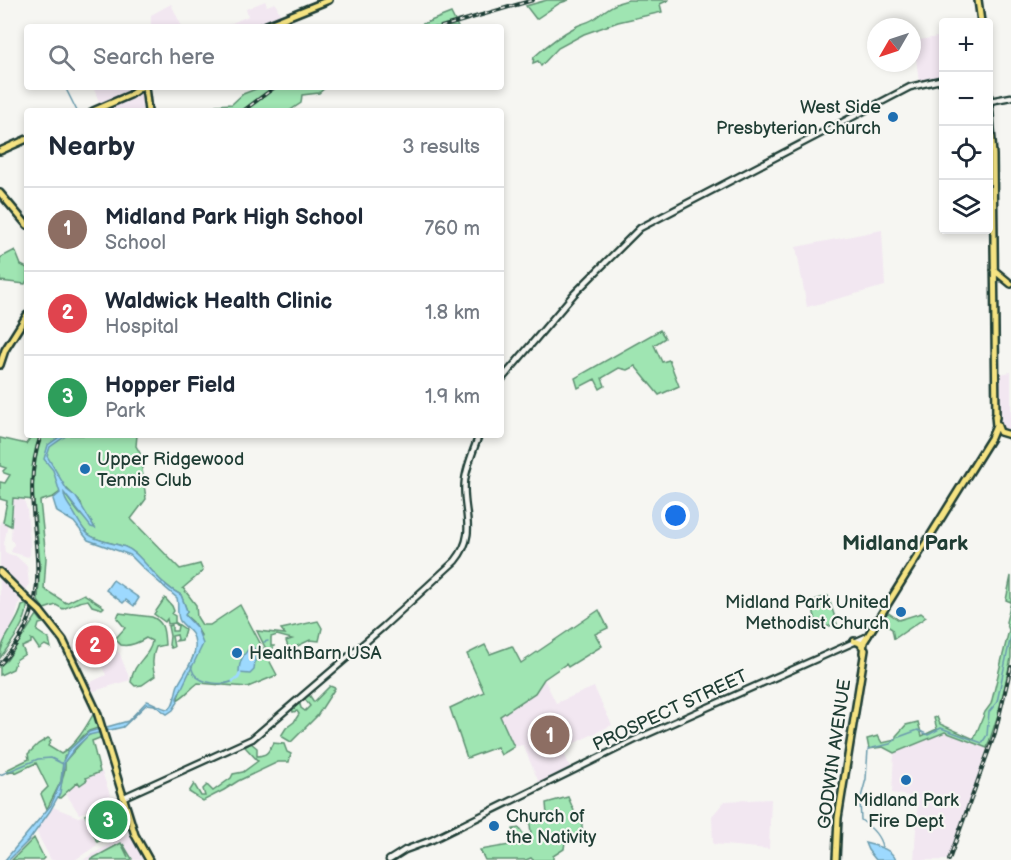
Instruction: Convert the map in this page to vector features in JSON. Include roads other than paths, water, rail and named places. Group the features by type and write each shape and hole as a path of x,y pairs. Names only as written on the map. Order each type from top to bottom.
{"main road":[{"path":"269,24 329,0"},
{"path":"978,0 980,18"},
{"path":"504,376 574,294 639,228 910,87 939,80"},
{"path":"100,108 138,90"},
{"path":"144,90 147,108"},
{"path":"993,101 1011,98"},
{"name":"GODWIN AVENUE","path":"836,860 838,818 863,650 868,636 986,446 996,434 992,126"},
{"path":"0,151 24,140"},
{"path":"0,193 24,221"},
{"path":"994,270 1011,284"},
{"path":"0,365 5,350 24,320"},
{"path":"996,420 1000,432 1011,435"},
{"path":"996,434 1011,435"},
{"path":"124,797 244,744 384,627 459,557 466,544 469,527 465,478 478,438"},
{"path":"0,572 40,611 63,640 102,727 135,835 148,860"},
{"name":"PROSPECT STREET","path":"389,860 399,853 432,840 632,741 868,636"},
{"path":"854,641 860,643 863,650"}],"water":[{"path":"58,438 63,438 50,447 47,456 67,490 76,497 95,528 91,527 64,493 66,502 83,529 99,540 131,550 162,582 181,595 187,611 185,615 197,628 203,644 173,710 167,714 154,705 147,704 123,727 89,735 75,748 65,761 60,793 50,811 30,839 9,860 5,860 51,805 61,781 63,761 68,751 89,732 128,721 147,701 165,709 170,708 195,648 193,636 180,621 177,598 130,555 88,540 74,522 57,512 53,499 60,493 53,470 44,459 48,445"},
{"path":"113,580 139,598 134,606 126,600 123,603 106,590"},
{"path":"252,646 256,651 254,670 250,674 239,673 242,658"},
{"path":"865,843 887,850 896,860 876,860"}],"waterway":[{"path":"66,90 76,108"},
{"path":"882,847 874,832 861,820 860,801 866,779 868,749 890,744 899,737 918,730 928,735 941,728 982,743 987,735 989,712 997,702 1011,635"},
{"path":"264,642 268,641"},
{"path":"191,666 194,674 207,682 229,683 233,681"},
{"path":"233,681 240,674"},
{"path":"0,775 38,759 51,758 63,764"}],"railway":[{"path":"451,24 533,0"},
{"path":"247,108 271,90"},
{"path":"0,664 21,635 33,608 37,580 37,552 32,495 34,466 40,438"},
{"path":"949,860 995,733 1011,667"}],"place":[{"name":"West Side Presbyterian Church","path":"893,117"},
{"name":"Upper Ridgewood Tennis Club","path":"85,469"},
{"name":"Midland Park United Methodist Church","path":"901,612"},
{"name":"Waldwick Health Clinic","path":"95,645"},
{"name":"HealthBarn USA","path":"237,653"},
{"name":"Midland Park High School","path":"550,735"},
{"name":"Midland Park Fire Dept","path":"906,780"},
{"name":"Hopper Field","path":"108,820"},
{"name":"Church of the Nativity","path":"494,826"}],"district":[{"name":"Midland Park","path":"905,543"}]}
